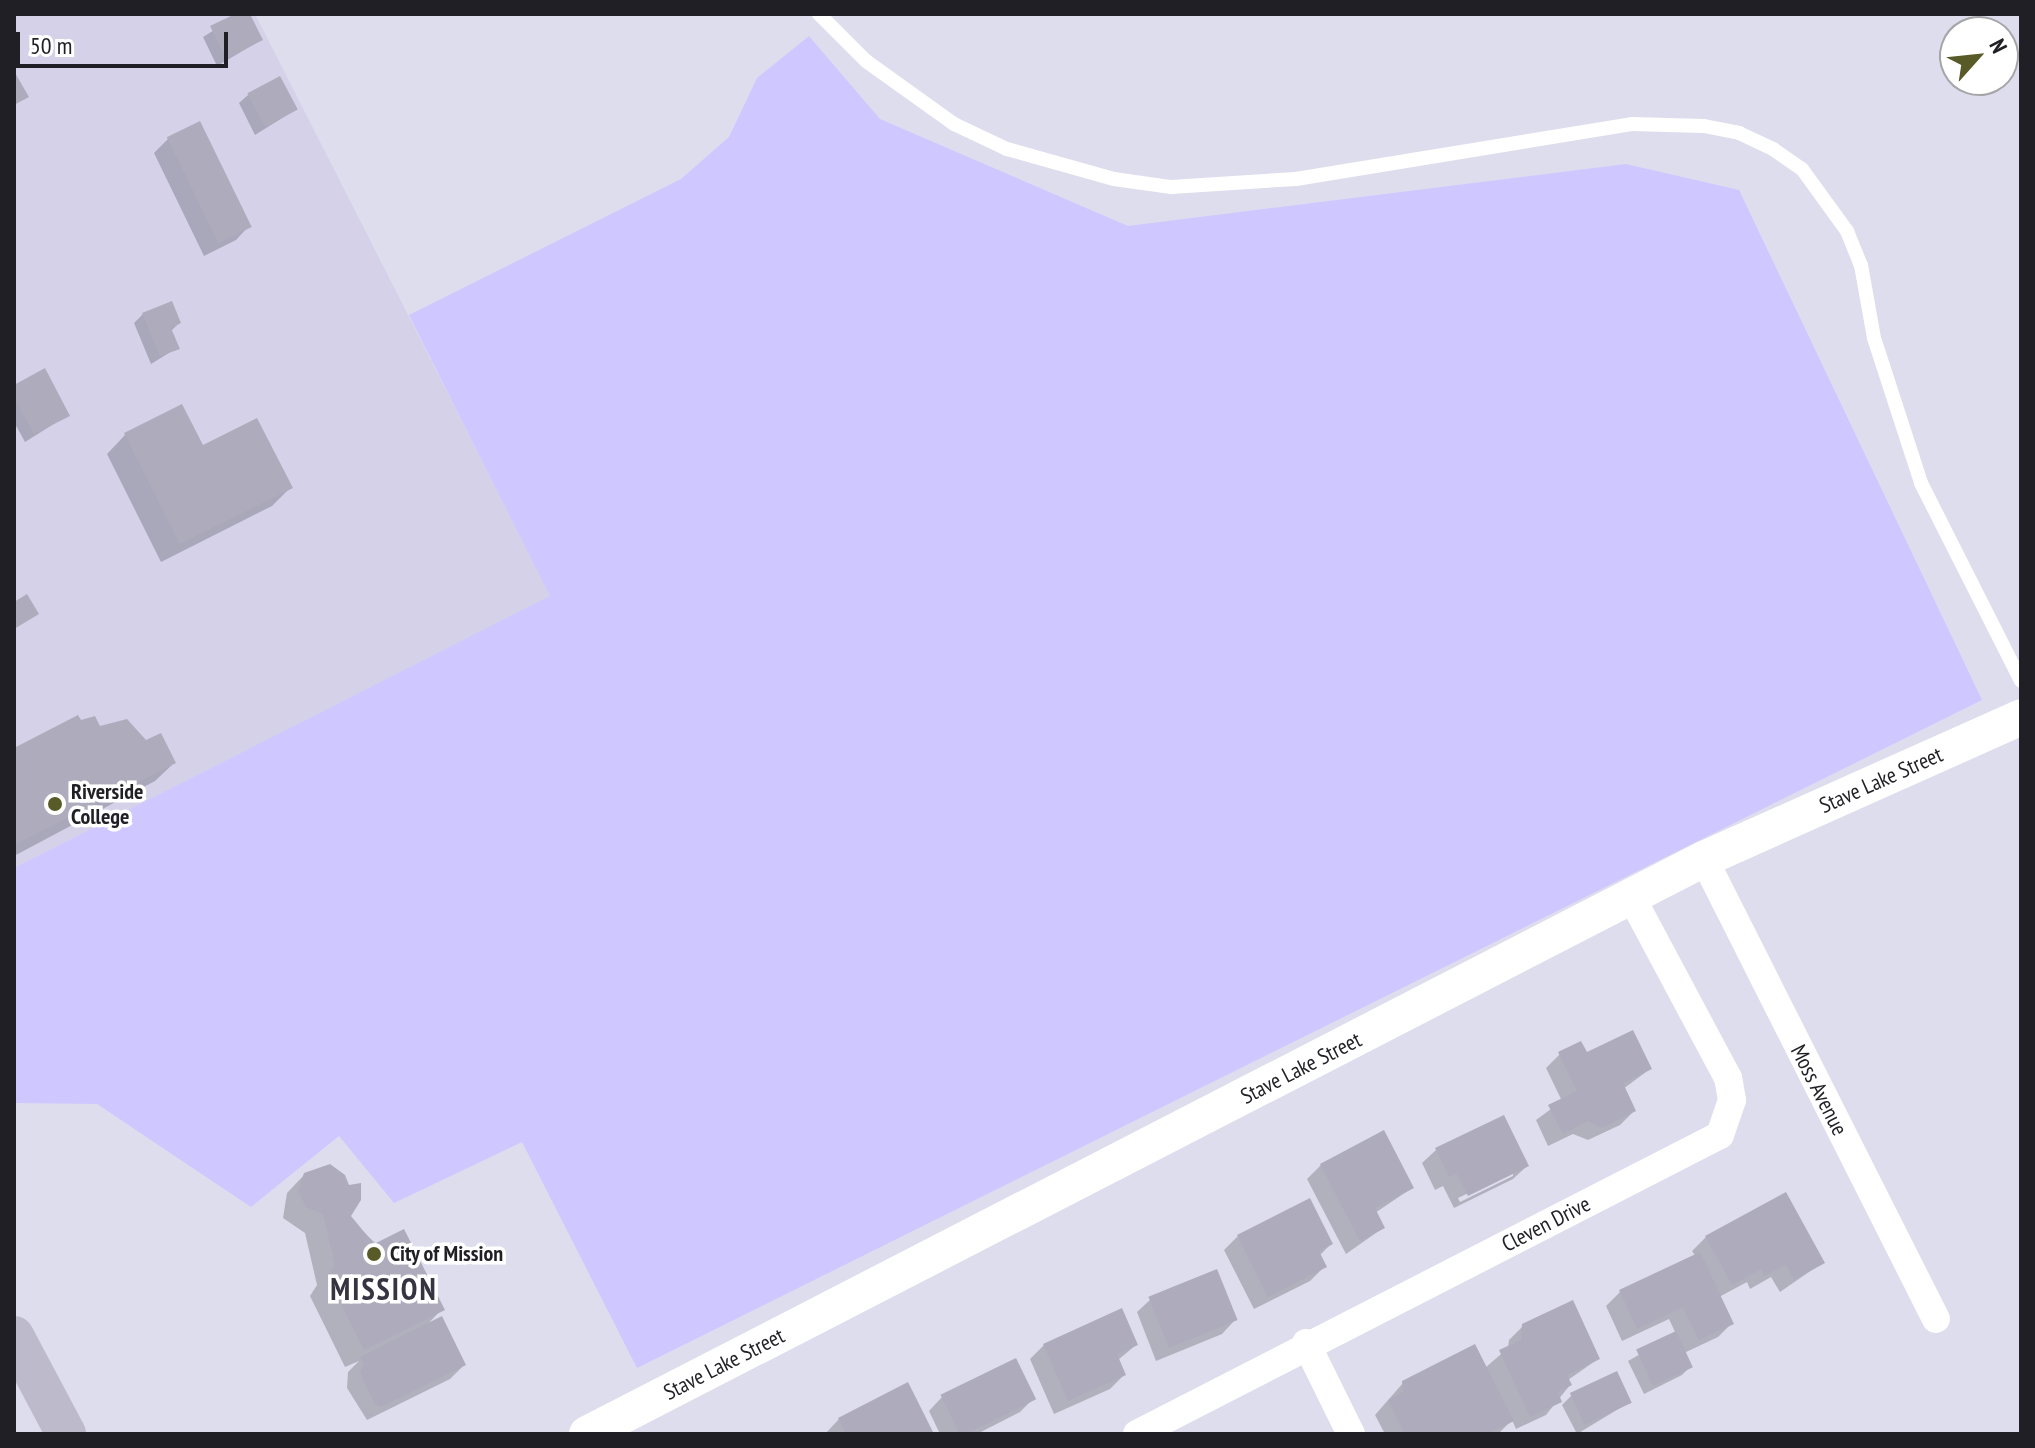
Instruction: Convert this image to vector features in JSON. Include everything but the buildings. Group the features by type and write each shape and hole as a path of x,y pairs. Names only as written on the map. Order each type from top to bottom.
{"main road":[{"path":"14,1336 66,1434"}],"street":[{"name":"Stave Lake Street","path":"587,1434 1704,859 2021,717"},
{"name":"Moss Avenue","path":"1704,859 1936,1319"},
{"name":"Cleven Drive","path":"1137,1434 1306,1343 1720,1135 1732,1100 1728,1078 1632,898"},
{"path":"1306,1343 1351,1434"}],"lane":[{"path":"819,14 866,61 954,124 1007,149 1114,179 1171,187 1296,179 1632,124 1704,126 1739,133 1773,149 1802,169 1847,231 1861,265 1874,338 1921,483 2021,681"}],"shaded area":[{"path":"14,14 255,14 551,596 14,868"},
{"path":"809,36 880,119 1128,226 1626,164 1739,190 1982,700 637,1368 522,1142 394,1203 339,1136 251,1207 97,1104 14,1103 14,868 550,596 409,315 681,179 729,137 757,78"}],"place":[{"name":"Riverside College","path":"55,804"},
{"name":"City of Mission","path":"374,1254"}],"district":[{"name":"MISSION","path":"384,1289"}]}
